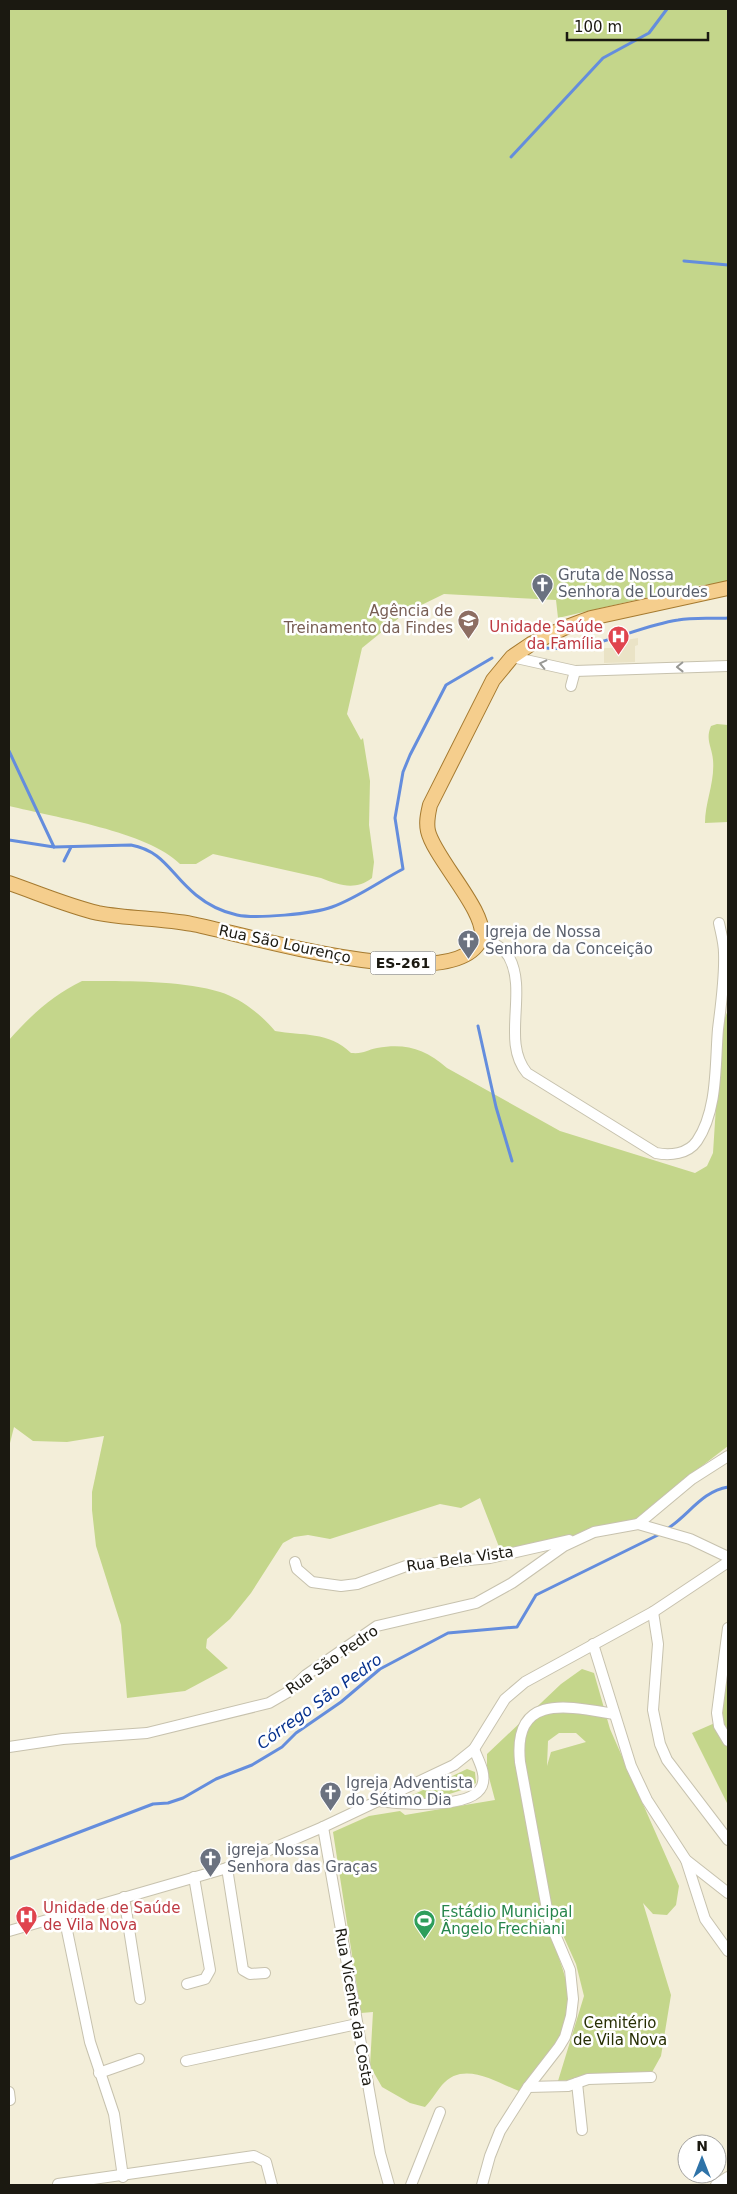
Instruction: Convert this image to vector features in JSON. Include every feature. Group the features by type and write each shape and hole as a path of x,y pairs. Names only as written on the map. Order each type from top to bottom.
{"main road":[{"path":"481,937 479,918 432,842 427,826 430,805 493,680 512,657 531,644 564,628 591,618 728,588"},
{"name":"Rua São Lourenço","path":"9,883 96,912 192,924 347,959 423,965 466,955 475,947 481,937"}],"street":[{"path":"512,657 575,671 728,666"},
{"path":"572,686 575,671"},
{"path":"481,937 499,946 509,956 514,969 518,1050 523,1068 527,1073 656,1154 664,1155 676,1154 687,1150 696,1142 710,1110 723,980 724,951 719,923"},
{"path":"638,1524 698,1475 728,1456"},
{"path":"638,1524 690,1539 728,1557"},
{"name":"Rua São Pedro","path":"9,1747 56,1740 146,1733 269,1703 288,1692 336,1654 377,1626 476,1603 512,1583 577,1539 594,1532 638,1524"},
{"name":"Rua Bela Vista","path":"295,1562 297,1570 312,1582 341,1586 357,1584 406,1566 490,1558 577,1539"},
{"path":"9,1931 227,1868 323,1827 454,1765 474,1749 505,1699 515,1690 537,1674 653,1612 728,1562"},
{"path":"653,1612 658,1644 653,1710 660,1744 672,1768 728,1840"},
{"path":"728,1628 717,1714 719,1726 728,1741"},
{"path":"593,1644 631,1766 647,1800 686,1860 705,1919 728,1950"},
{"path":"482,2185 490,2156 500,2131 528,2087 565,2037 572,2016 573,1998 570,1970 549,1920 520,1762 520,1737 527,1722 540,1709 564,1706 614,1714"},
{"path":"378,1801 404,1805 424,1805 466,1798 477,1793 484,1781 483,1771 474,1749"},
{"name":"Rua Vicente da Costa","path":"323,1827 356,2024 380,2153 389,2185"},
{"path":"686,1860 728,1893"},
{"path":"227,1868 243,1970 250,1974 265,1973"},
{"path":"187,1984 205,1979 210,1970 194,1877"},
{"path":"124,1897 140,1999"},
{"path":"64,1916 90,2042 114,2114 123,2177"},
{"path":"186,2061 356,2024"},
{"path":"100,2073 139,2059"},
{"path":"528,2087 568,2086 588,2079 651,2077"},
{"path":"577,2084 582,2130"},
{"path":"411,2185 440,2112"},
{"path":"58,2184 123,2177 254,2156 266,2162 272,2185"},
{"path":"716,2185 728,2177"}],"shaded area":[{"name":"Unidade Saúde da Família","path":"638,638 638,645 635,646 635,662 604,663 604,648 612,648 613,642"}],"green space":[{"path":"9,9 728,9 728,582 696,586 558,618 556,600 444,594 405,613 362,648 347,714 361,740 363,738 370,781 369,825 374,862 372,878 366,882 353,886 341,885 321,878 213,854 196,864 180,864 166,853 124,834 9,806"},
{"path":"717,724 728,725 728,822 705,823 713,768 709,731 711,726"},
{"path":"82,981 170,983 205,988 228,995 243,1003 264,1019 275,1031 324,1038 343,1046 351,1053 397,1046 415,1049 431,1056 447,1068 560,1131 695,1173 707,1166 713,1153 721,1028 728,1010 728,1446 689,1476 635,1525 570,1536 501,1552 480,1498 461,1508 440,1504 330,1539 308,1535 294,1537 283,1543 251,1593 230,1619 207,1639 206,1648 228,1668 185,1691 127,1698 121,1625 96,1546 92,1510 92,1492 104,1436 67,1442 33,1441 14,1427 9,1447 9,1040 42,1007"},
{"path":"728,1651 728,1805 692,1733 724,1719 715,1707"},
{"name":"Cemitério de Vila Nova","path":"582,1669 594,1673 610,1729 679,1886 676,1905 667,1915 653,1914 643,1903 671,1995 661,2056 651,2074 558,2081 584,1996 576,1964 558,1924 551,1934 569,1993 567,2020 554,2046 536,2071 519,2091 480,2075 460,2074 450,2078 442,2085 425,2107 410,2103 382,2087 370,2066 373,2012 361,2013 333,1832 369,1816 400,1811 405,1815 495,1800 487,1770 487,1754 561,1684","holes":["559,1733 576,1733 586,1742 551,1752 547,1766 548,1741"]},
{"path":"467,1769 475,1772 476,1783 462,1790 428,1799 402,1800"}],"waterway":[{"path":"511,157 603,58 649,33 667,9"},
{"path":"684,261 728,265"},
{"path":"546,648 580,647 661,623 678,620 728,618"},
{"path":"9,840 54,847 131,845 142,848 159,858 200,898 221,910 237,915 284,915 312,912 332,907 403,869 395,818 403,772 410,755 446,685 492,658"},
{"path":"9,751 54,847"},
{"path":"64,861 71,847"},
{"path":"478,1026 496,1107 512,1161"},
{"name":"Córrego São Pedro","path":"667,1529 710,1493 728,1487"},
{"name":"Córrego São Pedro","path":"9,1859 153,1804 168,1803 183,1798 216,1779 252,1765 282,1747 296,1733 341,1702 380,1669 448,1633 517,1627 536,1595 660,1534"}],"place":[{"name":"Gruta de Nossa Senhora de Lourdes","path":"542,603"},
{"name":"Agência de Treinamento da Findes","path":"469,639"},
{"name":"Unidade Saúde da Família","path":"619,655"},
{"name":"Igreja de Nossa Senhora da Conceição","path":"469,960"},
{"name":"Igreja Adventista do Sétimo Dia","path":"330,1811"},
{"name":"igreja Nossa Senhora das Graças","path":"211,1878"},
{"name":"Unidade de Saúde de Vila Nova","path":"27,1936"},
{"name":"Estádio Municipal Ângelo Frechiani","path":"425,1940"}]}
